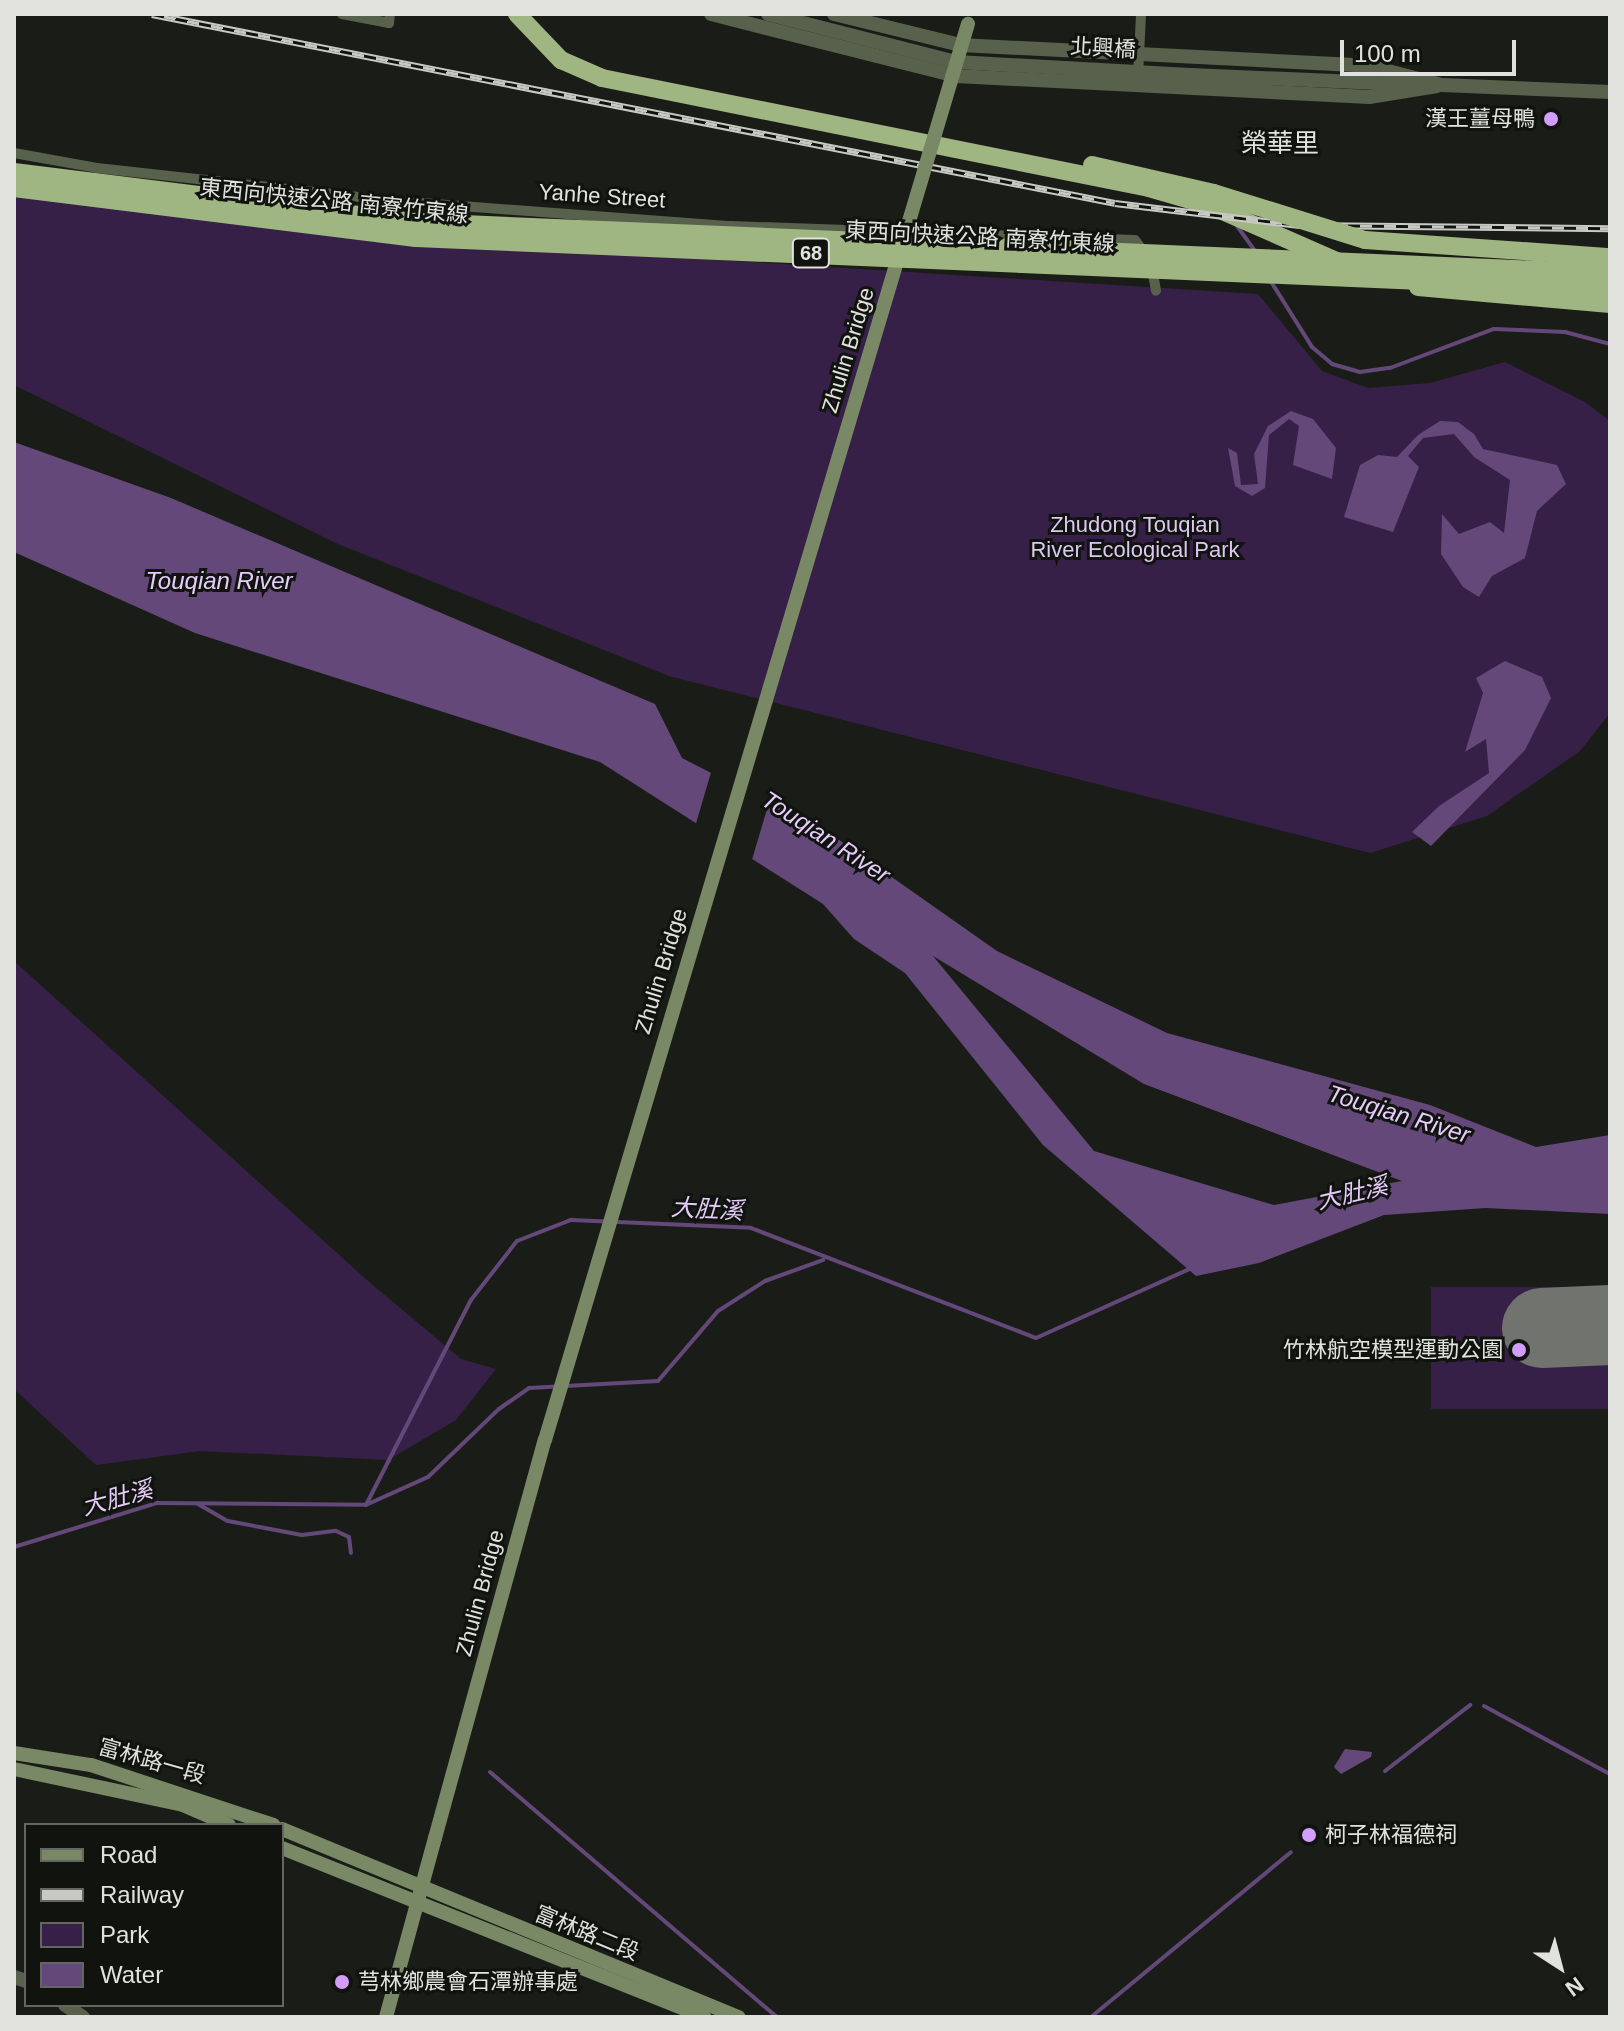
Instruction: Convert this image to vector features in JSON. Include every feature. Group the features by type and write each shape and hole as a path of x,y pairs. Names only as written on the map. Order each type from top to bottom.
{"highway":[{"path":"517,14 561,60 602,78 1155,178 1365,240 1610,257"},
{"path":"530,14 566,52 606,68 895,130 1211,206 1363,272 1407,285 1462,294 1610,304"},
{"name":"東西向快速公路 南寮竹東線","path":"14,172 417,222 1610,273"},
{"name":"東西向快速公路 南寮竹東線","path":"14,188 416,238 1610,289"}],"main road":[{"name":"Zhulin Bridge","path":"386,2017 549,1425 957,69 969,19"},
{"name":"富林路一段","path":"14,1753 91,1765 267,1823"},
{"name":"富林路一段","path":"14,1769 183,1805 224,1823"},
{"path":"284,1830 417,1897"},
{"path":"284,1849 417,1897"},
{"name":"富林路二段","path":"417,1897 704,2017"},
{"name":"富林路二段","path":"417,1897 739,2017"}],"street":[{"path":"342,14 389,23 390,14"},
{"path":"711,14 957,69 1137,87 1369,97 1442,85 1610,92"},
{"name":"北興橋","path":"768,14 957,69 1442,85"},
{"path":"834,14 960,45 1369,66 1442,85"},
{"path":"1137,87 1141,14"},
{"name":"Yanhe Street","path":"14,153 144,174 411,202 731,226 1135,240 1151,264 1156,291"}],"green space":[{"name":"Zhudong Touqian River Ecological Park","path":"14,185 574,251 1258,294 1322,371 1368,388 1430,383 1505,362 1585,402 1610,421 1610,713 1580,751 1487,816 1370,853 669,676 338,544 14,385"},
{"path":"14,961 368,1281 461,1359 496,1369 456,1420 388,1460 200,1451 96,1465 14,1389"},
{"name":"竹林航空模型運動公園","path":"1431,1287 1610,1287 1610,1409 1431,1409"}],"water":[{"path":"1291,411 1313,419 1336,448 1332,479 1293,465 1299,426 1289,419 1269,435 1265,488 1252,496 1235,486 1228,448 1237,453 1241,485 1258,484 1254,454 1268,426"},
{"path":"1440,421 1458,422 1474,434 1483,449 1557,465 1566,484 1537,511 1525,558 1492,576 1479,597 1463,587 1441,554 1442,514 1459,534 1490,522 1504,533 1510,480 1474,457 1454,434 1423,438 1408,456 1419,467 1393,532 1344,517 1360,465 1378,455 1397,457 1418,435"},
{"name":"Touqian River","path":"14,442 171,498 655,704 682,758 832,835 997,951 1167,1033 1430,1105 1536,1147 1610,1135 1610,1214 1486,1208 1384,1215 1259,1263 1196,1276 1043,1145 905,973 854,939 823,904 600,762 195,633 14,552","holes":["933,956 1144,1084 1402,1181 1274,1205 1094,1151"]},
{"path":"1505,661 1542,677 1551,698 1525,750 1431,846 1412,832 1439,806 1489,773 1486,739 1465,752 1483,693 1476,678"},
{"path":"1345,1749 1372,1752 1371,1757 1341,1774 1334,1767"}],"pier":[{"path":"712,769 770,799 751,863 695,827"}],"waterway":[{"path":"1237,226 1255,251"},
{"path":"1270,280 1312,347 1332,364 1360,372 1390,368 1494,329 1565,332 1610,344"},
{"name":"大肚溪","path":"14,1547 157,1503 366,1505 471,1300 517,1241 571,1220 751,1228 1036,1338 1192,1268"},
{"path":"368,1504 428,1477 499,1409 529,1388 658,1381 718,1311 765,1281 823,1260"},
{"path":"198,1504 228,1521 302,1535 336,1531 349,1537 351,1553"},
{"path":"1385,1771 1470,1705"},
{"path":"1484,1706 1610,1774"},
{"path":"490,1772 777,2017"},
{"path":"1091,2017 1291,1852"}],"runway":[{"path":"1542,1328 1610,1325"}],"railway":[{"path":"152,14 1115,203 1300,225 1610,228"}],"place":[{"name":"漢王薑母鴨","path":"1551,119"},
{"name":"竹林航空模型運動公園","path":"1519,1350"},
{"name":"柯子林福德祠","path":"1309,1835"},
{"name":"芎林鄉農會石潭辦事處","path":"342,1982"}],"district":[{"name":"榮華里","path":"1280,144"}]}
